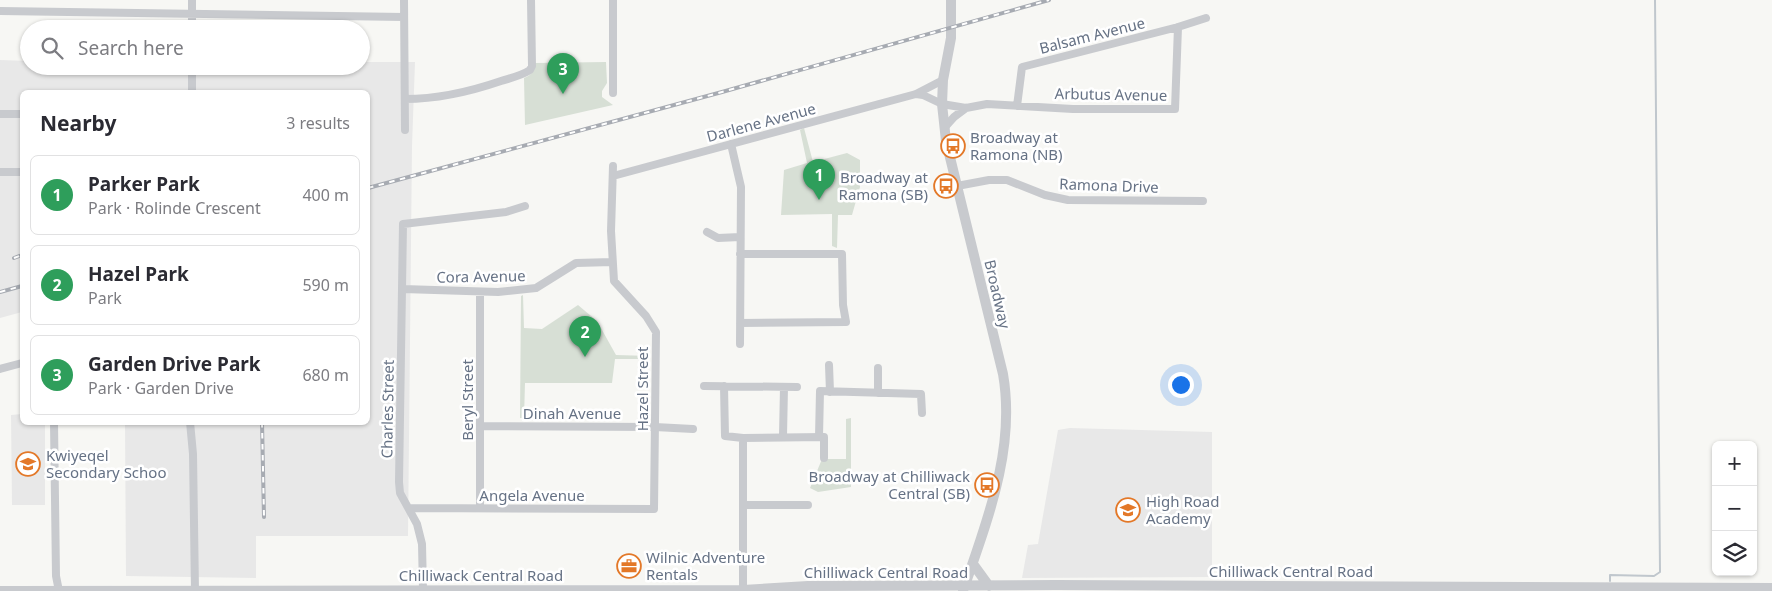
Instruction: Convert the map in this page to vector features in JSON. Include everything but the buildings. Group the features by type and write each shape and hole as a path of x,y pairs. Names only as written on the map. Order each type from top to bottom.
{"street":[{"path":"192,0 192,20"},
{"path":"404,0 405,130"},
{"path":"405,99 428,99 450,96 485,87 530,70 532,66 531,0"},
{"path":"613,0 613,92"},
{"name":"Broadway","path":"951,0 951,38 943,80 942,104 945,127 957,186 1002,374 1007,409 995,493 987,524 964,589"},
{"path":"0,11 404,17"},
{"name":"Balsam Avenue","path":"1017,106 1022,66 1178,27 1206,18"},
{"name":"Arbutus Avenue","path":"942,104 966,108 988,104 1073,109 1175,109 1178,27"},
{"path":"192,75 192,90"},
{"name":"Darlene Avenue","path":"613,176 916,94 943,80"},
{"path":"916,94 942,104"},
{"path":"945,127 966,108"},
{"path":"0,114 20,114"},
{"path":"731,144 741,187 740,344"},
{"name":"Hazel Street","path":"613,166 611,230 614,281 646,316 656,332 654,508"},
{"path":"0,172 20,172"},
{"name":"Ramona Drive","path":"957,186 989,180 1006,180 1045,195 1068,200 1203,201"},
{"name":"Charles Street","path":"423,590 422,544 417,524 400,494 403,224 506,212 524,206"},
{"path":"708,232 718,238 740,237"},
{"path":"740,254 842,254 843,305 846,322 740,323"},
{"name":"Cora Avenue","path":"403,289 498,292 536,288 576,263 612,262"},
{"name":"Beryl Street","path":"480,292 480,508"},
{"path":"0,369 20,364"},
{"path":"829,365 830,392"},
{"path":"878,368 878,393"},
{"path":"704,386 797,388"},
{"path":"724,386 725,436 743,438 824,436 824,458"},
{"path":"783,436 784,387"},
{"path":"819,436 820,391 921,394 922,413"},
{"path":"54,425 56,576 59,591"},
{"path":"190,425 194,454 195,591"},
{"name":"Dinah Avenue","path":"480,426 693,429"},
{"path":"743,438 743,590"},
{"path":"743,505 808,505"},
{"name":"Angela Avenue","path":"409,508 654,508"},
{"path":"973,564 989,586"},
{"name":"Chilliwack Central Road","path":"0,591 964,589 989,586 1772,588"}],"shaded area":[{"path":"0,60 20,61 20,75 370,75 370,62 415,62 412,146 408,536 256,536 256,578 126,576 125,425 370,425 370,90 20,90 20,313 0,318"},
{"path":"606,62 607,83 602,91 602,97 613,105 525,125 524,78 532,72 535,63"},
{"path":"804,128 813,162 847,153 860,160 860,187 852,215 838,215 837,248 832,246 832,214 781,215 784,170 807,163 800,130"},
{"path":"523,295 524,328 542,329 578,305 597,321 616,355 650,356 650,359 615,359 612,383 525,383 524,418 520,418 521,296"},
{"name":"Kwiyeqel Secondary Schoo","path":"20,414 20,425 45,425 45,505 12,505 11,415"},
{"path":"851,418 851,487 818,492 810,488 822,459 846,459 846,419"},
{"name":"High Road Academy","path":"1070,428 1212,432 1212,577 1022,578 1028,545 1038,544 1058,430"}],"waterway":[{"path":"1610,581 1610,575 1654,576 1660,572 1655,0"}],"railway":[{"path":"370,187 722,92 1049,0"},
{"path":"14,258 20,256"},
{"path":"0,292 20,287"},
{"path":"262,425 264,517"}],"place":[{"name":"Garden Drive Park","path":"563,94"},
{"name":"Broadway at Ramona (NB)","path":"953,146"},
{"name":"Broadway at Ramona (SB)","path":"946,186"},
{"name":"Parker Park","path":"819,200"},
{"name":"Hazel Park","path":"585,357"},
{"name":"Kwiyeqel Secondary Schoo","path":"28,464"},
{"name":"Broadway at Chilliwack Central (SB)","path":"987,485"},
{"name":"High Road Academy","path":"1128,510"},
{"name":"Wilnic Adventure Rentals","path":"629,566"}]}
